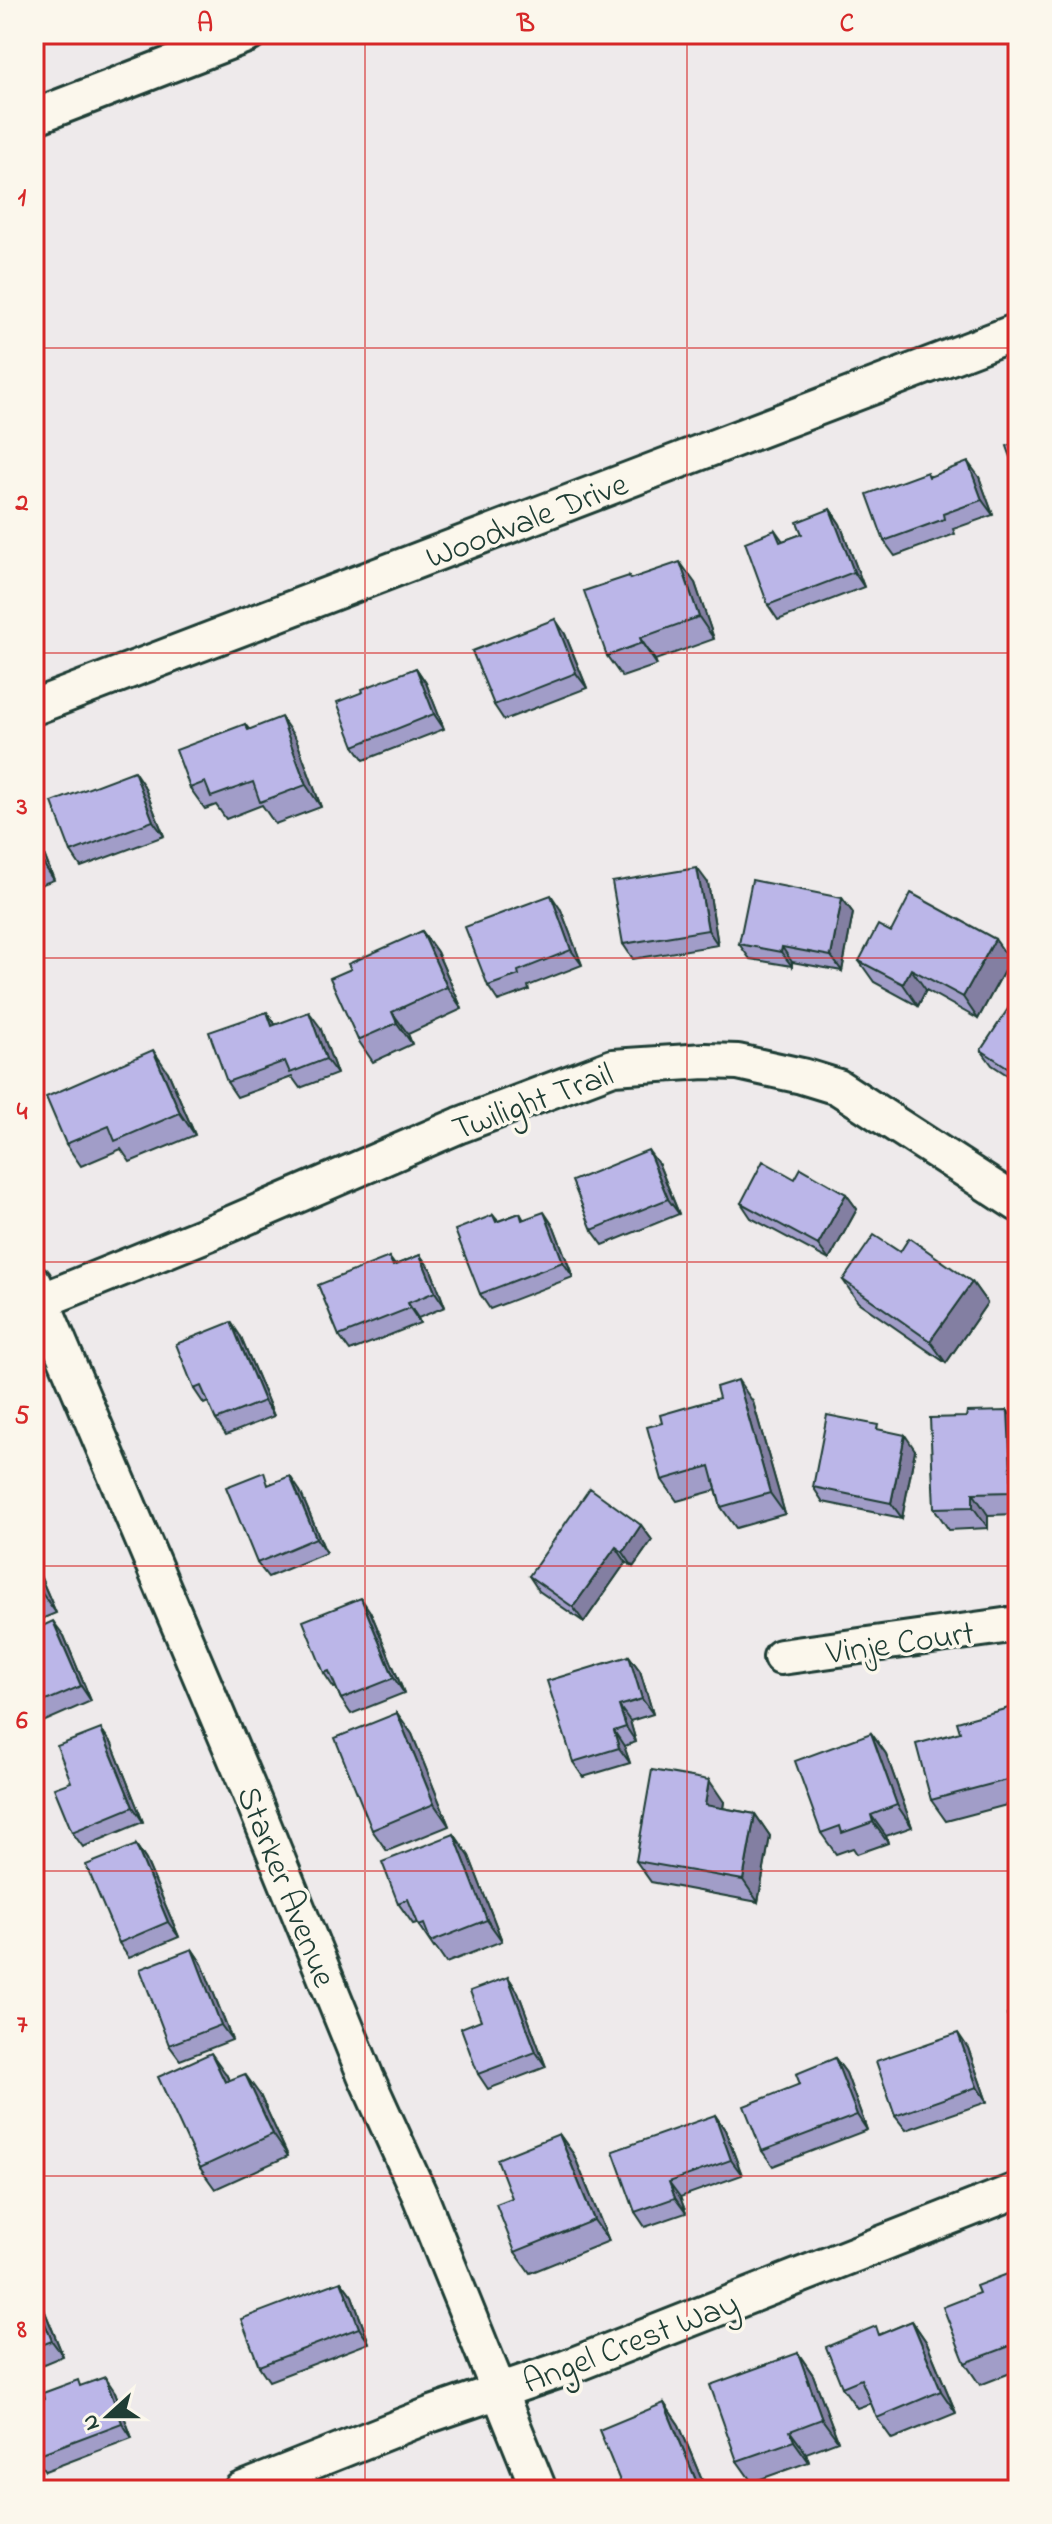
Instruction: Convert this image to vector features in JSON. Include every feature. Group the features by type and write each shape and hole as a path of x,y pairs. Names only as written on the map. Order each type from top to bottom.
{"street":[{"path":"34,117 249,34"},
{"name":"Woodvale Drive","path":"34,707 1018,331"},
{"name":"Twilight Trail","path":"38,1292 214,1231 460,1125 613,1067 738,1062 838,1087 1018,1204"},
{"name":"Starker Avenue","path":"38,1292 254,1802 366,2077 420,2196 539,2490"},
{"name":"Vinje Court","path":"781,1657 1018,1624"},
{"name":"Angel Crest Way","path":"241,2490 432,2414 563,2369 1018,2190"}],"building":[{"path":"1018,442 1018,477 1007,446"},
{"path":"968,462 982,500 943,514 944,519 884,541 867,494 927,472 929,477"},
{"path":"830,509 854,572 768,605 745,542 775,530 780,542 802,534 797,522"},
{"path":"680,562 699,617 640,638 642,643 607,656 584,591"},
{"path":"555,619 576,673 494,705 472,651"},
{"path":"416,668 434,714 354,746 337,702"},
{"path":"281,717 306,785 260,802 253,782 211,797 205,782 190,788 176,750 245,724 248,730"},
{"path":"134,771 153,821 71,852 52,802"},
{"path":"34,840 44,865 34,868"},
{"path":"697,868 708,930 623,944 612,882"},
{"path":"752,880 842,898 831,956 782,947 781,952 739,944"},
{"path":"911,893 995,939 963,997 911,969 903,984 859,961 878,925 891,932"},
{"path":"551,895 571,950 488,986 465,927"},
{"path":"422,931 447,987 392,1012 397,1023 358,1040 330,978 351,969 348,964"},
{"path":"1018,996 1018,1074 981,1050"},
{"path":"267,1012 272,1026 309,1012 326,1059 290,1073 285,1061 227,1082 209,1032"},
{"path":"153,1050 180,1113 115,1141 109,1126 66,1144 46,1097"},
{"path":"648,1150 668,1199 592,1230 572,1181"},
{"path":"763,1161 795,1179 801,1168 846,1194 818,1245 741,1203"},
{"path":"544,1212 563,1262 480,1294 455,1230 493,1215 496,1222 520,1213 522,1220"},
{"path":"874,1235 900,1252 909,1238 972,1282 930,1341 843,1280"},
{"path":"420,1255 435,1292 408,1303 410,1308 339,1336 318,1285 389,1257 393,1266"},
{"path":"231,1322 264,1401 216,1420 201,1386 194,1389 176,1344"},
{"path":"738,1380 770,1493 721,1507 710,1466 662,1480 647,1427 662,1423 660,1415 719,1398 716,1387"},
{"path":"1008,1411 1012,1492 973,1493 973,1507 934,1508 930,1418 966,1417 967,1412"},
{"path":"827,1415 878,1425 877,1429 905,1435 891,1503 813,1487"},
{"path":"264,1472 268,1485 290,1476 316,1538 257,1563 226,1487"},
{"path":"590,1488 641,1525 623,1552 616,1547 573,1607 529,1576"},
{"path":"34,1576 41,1592 34,1594"},
{"path":"361,1598 394,1678 341,1699 329,1671 324,1673 303,1621"},
{"path":"53,1621 81,1686 34,1706 34,1630"},
{"path":"629,1656 642,1699 619,1706 626,1727 614,1731 619,1748 573,1762 547,1681"},
{"path":"1016,1706 1018,1777 931,1800 916,1744 960,1732 957,1722"},
{"path":"397,1713 434,1804 372,1830 335,1738"},
{"path":"101,1729 133,1807 72,1832 54,1788 71,1782 57,1746"},
{"path":"871,1733 897,1805 871,1815 873,1822 842,1833 840,1826 821,1833 795,1761"},
{"path":"652,1770 709,1780 705,1805 755,1814 743,1880 636,1861"},
{"path":"454,1834 487,1920 431,1942 424,1924 419,1926 408,1899 398,1903 382,1862"},
{"path":"136,1845 168,1922 119,1943 86,1865"},
{"path":"192,1949 221,2025 169,2045 140,1969"},
{"path":"508,1977 536,2052 478,2074 461,2028 481,2020 470,1991"},
{"path":"1018,2010 1018,2045 1007,2015"},
{"path":"958,2033 977,2087 895,2116 876,2061"},
{"path":"211,2053 225,2082 245,2074 273,2134 200,2168 158,2077"},
{"path":"835,2058 857,2115 762,2151 744,2106 800,2084 796,2074"},
{"path":"715,2115 731,2160 669,2182 675,2198 635,2212 613,2151"},
{"path":"559,2134 594,2220 515,2252 496,2204 512,2198 497,2159"},
{"path":"1018,2270 1018,2343 965,2363 943,2307 979,2293 976,2286"},
{"path":"341,2281 359,2328 259,2366 241,2319"},
{"path":"34,2296 52,2341 34,2348"},
{"path":"912,2321 941,2391 877,2418 861,2379 842,2387 826,2347 876,2326 879,2335"},
{"path":"798,2353 822,2419 790,2431 794,2441 737,2461 710,2385"},
{"path":"105,2377 122,2423 34,2456 34,2403 44,2399 43,2393 78,2380 80,2386"},
{"path":"664,2403 700,2490 631,2490 628,2484 622,2486 599,2430"},
{"path":"425,2484 427,2490 408,2490"}]}
